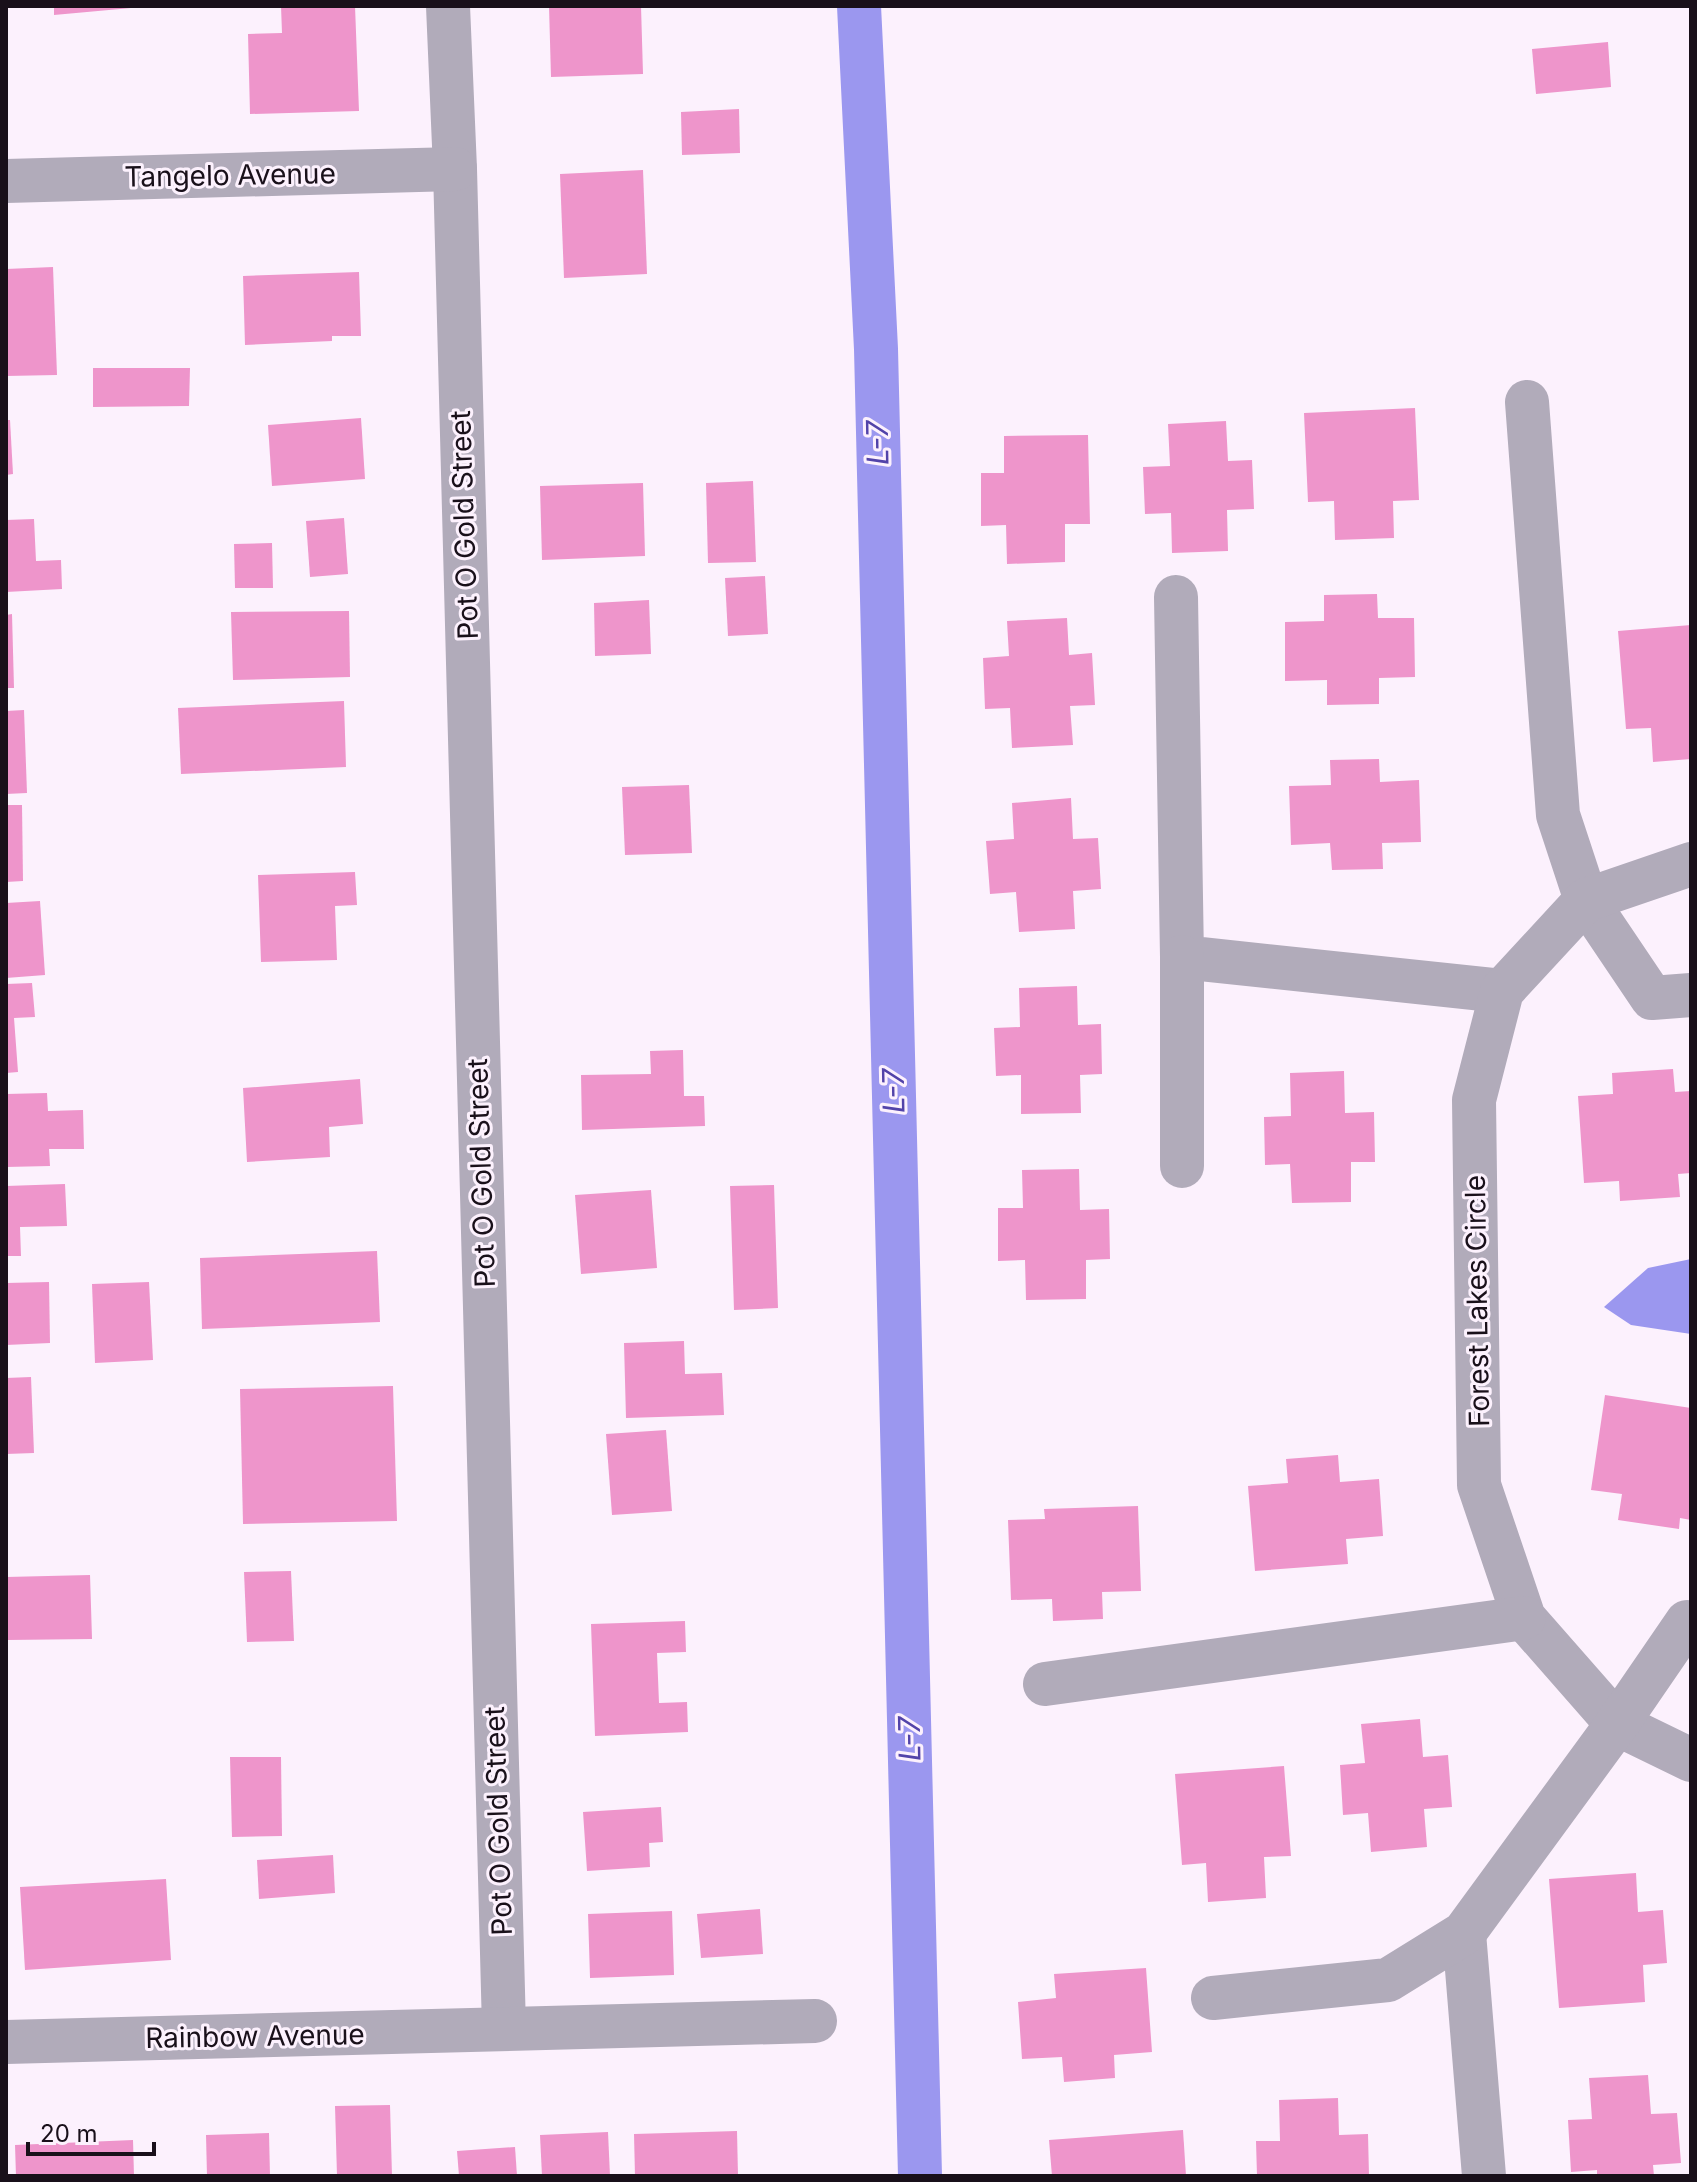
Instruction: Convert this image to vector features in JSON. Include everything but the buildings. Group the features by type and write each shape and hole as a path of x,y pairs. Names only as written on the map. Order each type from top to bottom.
{"street":[{"name":"Pot O Gold Street","path":"448,6 455,169 504,2029"},
{"name":"Tangelo Avenue","path":"6,181 455,169"},
{"path":"1527,402 1558,815 1586,900 1652,998 1691,995"},
{"path":"1176,597 1182,1166"},
{"name":"Forest Lakes Circle","path":"1691,864 1586,900 1502,991 1474,1100 1479,1485 1524,1618 1617,1724 1691,1760"},
{"path":"1182,957 1502,991"},
{"path":"1045,1684 1524,1618"},
{"path":"1213,1998 1388,1980 1464,1933 1617,1724 1687,1622 1691,1624"},
{"path":"1464,1933 1484,2176"},
{"path":"504,2029 815,2021"},
{"name":"Rainbow Avenue","path":"6,2042 504,2029"}],"shaded area":[{"path":"1691,1259 1691,1334 1631,1325 1604,1307 1648,1268"}],"waterway":[{"name":"L-7","path":"859,6 876,349 920,2176"}]}
